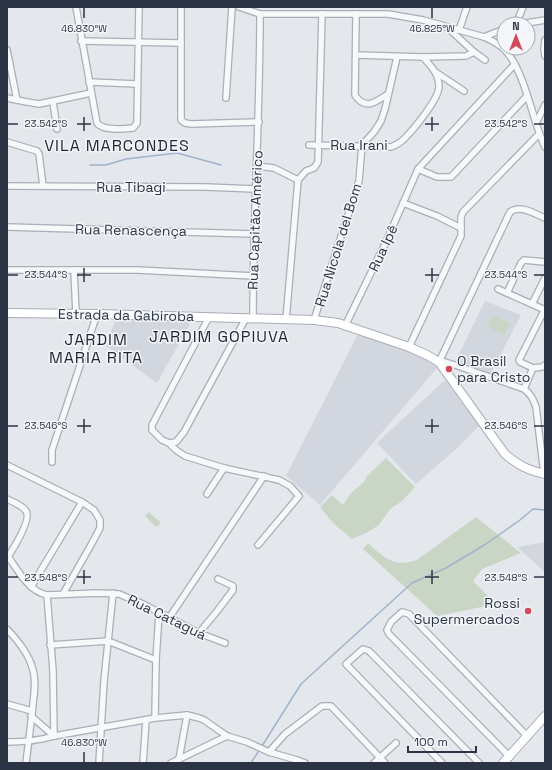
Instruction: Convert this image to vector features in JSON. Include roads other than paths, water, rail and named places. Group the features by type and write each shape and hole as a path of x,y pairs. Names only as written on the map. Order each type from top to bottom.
{"main road":[{"name":"Estrada da Gabiroba","path":"7,313 249,318 314,320 338,323 409,347 439,362 505,454 518,465 527,470 544,474"},
{"path":"503,763 528,737 545,716"}],"street":[{"path":"76,7 81,42 97,123 103,128 130,128 136,126 137,123 139,7"},
{"path":"181,7 181,120 185,123 191,124 259,122"},
{"path":"226,98 232,7"},
{"path":"239,7 260,14 388,14 423,20 484,37 505,50 515,64 539,134 545,147"},
{"path":"459,30 467,7"},
{"name":"Rua Capitão Américo","path":"249,318 253,276 255,189 259,122 260,14"},
{"path":"286,320 298,180 306,171 317,165 322,14"},
{"path":"356,14 355,95 362,102 373,104 388,94"},
{"path":"447,27 485,60"},
{"path":"484,37 496,32"},
{"path":"545,40 545,56"},
{"path":"81,42 181,42"},
{"path":"7,50 17,100"},
{"path":"356,55 397,57 466,56 474,52"},
{"path":"362,145 374,132 381,121 397,57"},
{"path":"423,57 436,73 464,91"},
{"name":"Rua Ipê","path":"345,326 383,249 418,168 475,105 515,64"},
{"name":"Rua Irani","path":"309,145 362,145 391,147 396,145 404,139 435,98 439,86 436,73"},
{"path":"89,82 137,84"},
{"path":"7,98 39,104 91,93"},
{"path":"418,168 437,177 451,177 527,96"},
{"path":"53,102 57,129"},
{"path":"536,124 545,105"},
{"path":"409,347 456,249 461,236 461,217 464,212 539,134"},
{"path":"7,142 37,151 39,154 43,186"},
{"name":"Rua Nicola del Bom","path":"314,320 359,181 362,145"},
{"path":"257,166 274,168 298,180"},
{"name":"Rua Tibagi","path":"7,186 206,187 255,189"},
{"path":"403,204 437,216 461,228"},
{"path":"544,474 536,407 534,399 529,393 524,389 461,367 441,361 439,362 510,212 514,209 520,209 545,218"},
{"name":"Rua Renascença","path":"7,227 254,234"},
{"path":"507,293 521,263 524,260 545,262"},
{"path":"7,270 138,270 253,276"},
{"path":"74,270 76,314"},
{"path":"532,304 545,278"},
{"path":"498,290 545,309 520,360 520,362 533,368 542,367 545,365"},
{"path":"52,462 52,450 97,314"},
{"path":"209,317 152,425 152,430 162,440 169,443 185,456 224,468 264,476 285,483 299,496 258,545"},
{"path":"169,443 176,442 184,432 249,318"},
{"path":"524,389 533,368"},
{"path":"7,465 82,502 94,510 100,520 101,524 91,545 63,594"},
{"path":"207,494 224,468"},
{"path":"170,618 264,476"},
{"path":"7,499 22,507 28,514 23,531 8,556 31,587 36,591 47,595 53,671 54,736"},
{"path":"31,587 82,502"},
{"path":"199,633 233,590 233,586 218,579"},
{"path":"99,763 104,681 113,593"},
{"name":"Rua Cataguá","path":"47,595 113,593 127,596 199,633 225,643"},
{"path":"510,757 388,634 387,630 391,622 402,612 409,614 528,737"},
{"path":"155,718 156,660 159,613"},
{"path":"7,629 19,642 33,669 35,684 26,763"},
{"path":"50,645 108,641 156,660"},
{"path":"442,763 346,664 359,651 363,649 369,651 479,763"},
{"path":"7,704 32,714 54,736"},
{"path":"269,752 285,734 322,706 331,706 385,763"},
{"path":"180,759 187,715"},
{"path":"7,742 42,740 54,736 101,727 155,718 187,715 199,718 227,736 247,742 269,752 305,763"},
{"path":"143,763 146,720"},
{"path":"172,763 227,736"},
{"path":"374,763 396,743"}],"waterway":[{"path":"90,165 106,165 126,159 177,153 221,165"},
{"path":"262,746 301,684 412,583 446,568 486,544 533,509 545,510"},
{"path":"251,763 260,749"}],"place":[{"name":"O Brasil para Cristo","path":"449,369"},
{"name":"Rossi Supermercados","path":"528,611"}],"district":[{"name":"VILA MARCONDES","path":"117,145"},
{"name":"JARDIM GOPIUVA","path":"219,336"},
{"name":"JARDIM MARIA RITA","path":"96,348"}]}
